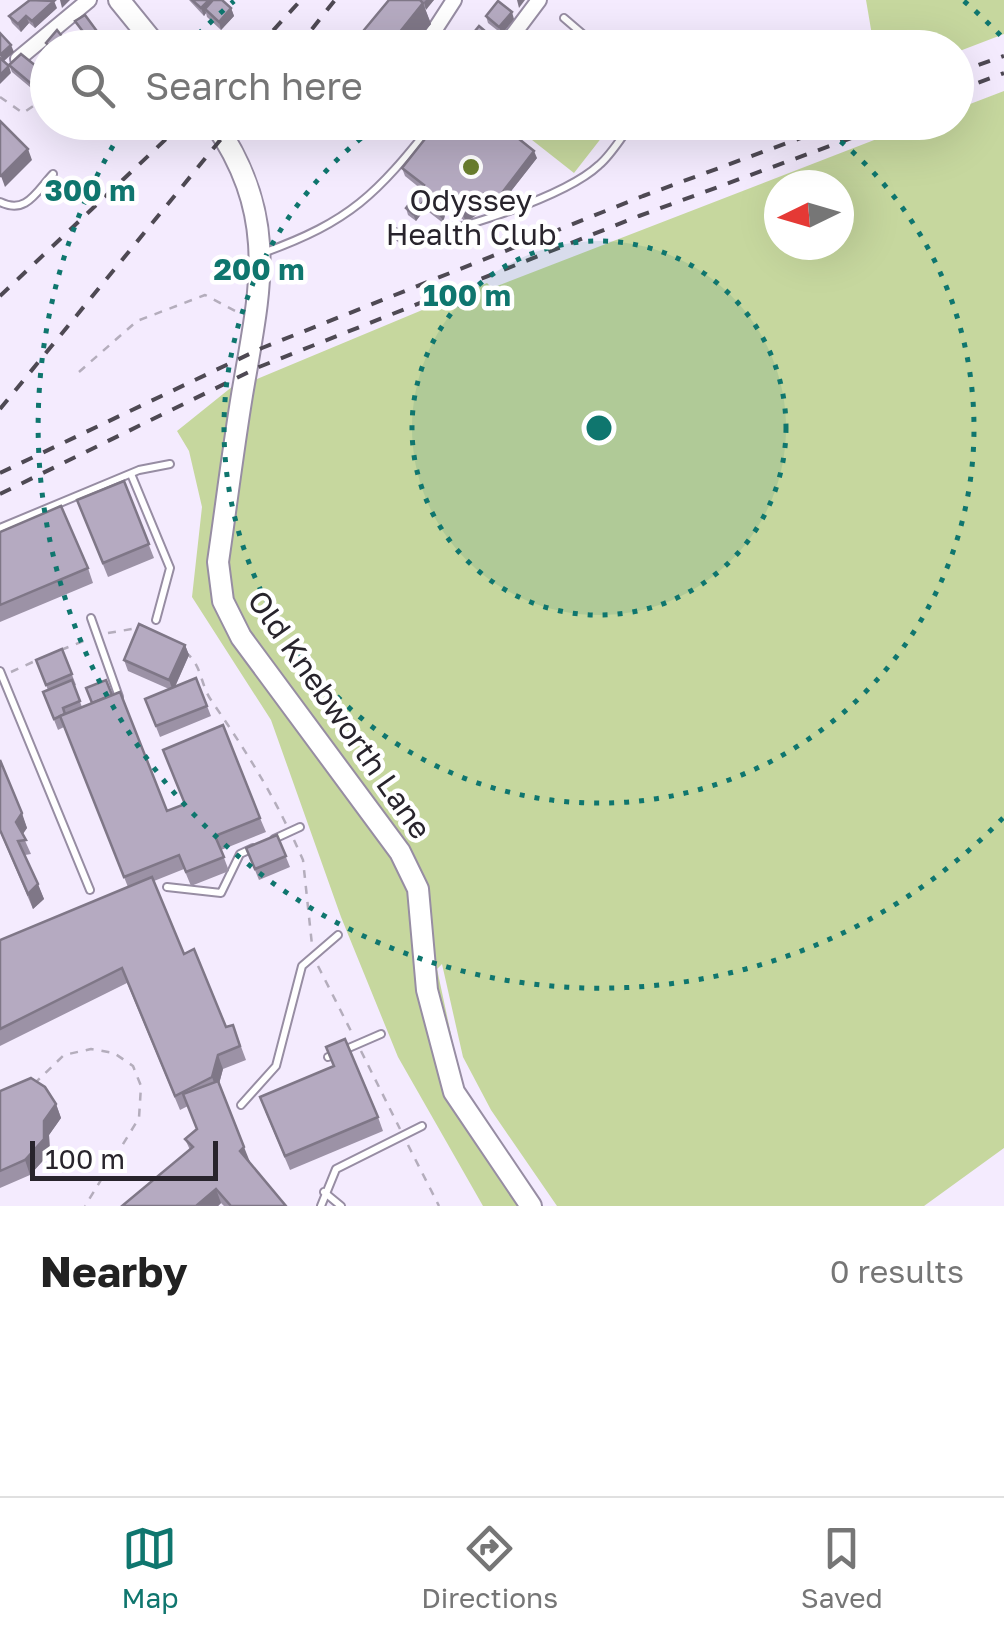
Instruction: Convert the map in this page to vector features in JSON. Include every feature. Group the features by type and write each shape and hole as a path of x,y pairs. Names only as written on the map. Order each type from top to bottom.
{"street":[{"path":"53,30 90,0"},
{"path":"119,0 143,30"},
{"path":"438,30 437,20 454,0"},
{"path":"516,30 539,0"},
{"path":"18,59 30,49"},
{"name":"Old Knebworth Lane","path":"224,140 252,193 262,253 218,562 223,601 241,637 284,698 400,852 423,914 427,990 454,1092 531,1206"}],"lane":[{"path":"564,18 578,30"},
{"path":"262,253 341,220 390,176 419,140"},
{"path":"395,232 402,239 452,230 582,178 602,164 620,140"},
{"path":"0,202 14,209 24,206 53,174"},
{"path":"0,528 131,474 170,464"},
{"path":"131,474 170,568 156,620"},
{"path":"91,618 124,710"},
{"path":"1,674 90,890"},
{"path":"166,887 221,894 240,854 300,827"},
{"path":"241,1104 276,1066 302,966 338,935"},
{"path":"328,1058 381,1034"},
{"path":"321,1206 336,1169 422,1126"},
{"path":"324,1192 341,1206"}],"path":[{"path":"0,97 23,113 30,108"},
{"path":"79,372 137,321 161,310 176,310 191,299 216,298 237,312 256,316"},
{"path":"53,654 132,626 150,632"},
{"path":"180,648 193,657 211,700 257,763 303,860 313,957 439,1206"},
{"path":"1,674 36,661"},
{"path":"32,1087 64,1054 114,1052 133,1066 141,1086 139,1118 86,1206"}],"green space":[{"path":"866,0 1004,0 1004,34 974,45 974,30 871,30"},
{"path":"1004,91 1004,1148 924,1206 557,1206 491,1110 463,1057 442,964 437,969 462,1086 436,1004 428,915 228,598 224,562 252,381 487,283 492,288 764,183 764,260 854,260 854,170 797,170 874,140 974,140 974,102"},
{"path":"532,140 600,140 574,173"},
{"path":"238,382 216,599 394,854 411,903 431,1030 443,1076 472,1135 525,1206 483,1206 398,1057 341,917 271,720 192,597 202,507 189,451 177,431"}],"building":[{"path":"30,0 54,1 32,21 26,16 18,24 9,16"},
{"path":"192,0 209,0 201,8"},
{"path":"213,0 222,0 231,8 219,22 205,9"},
{"path":"389,0 423,3 401,30 364,30"},
{"path":"498,1 512,12 499,27 486,16"},
{"path":"85,15 96,30 82,30 75,21"},
{"path":"0,33 11,45 0,55"},
{"path":"21,54 30,61 30,83 9,65"},
{"path":"0,58 9,66 0,75"},
{"path":"0,121 28,149 1,176 0,175"},
{"name":"Odyssey Health Club","path":"424,140 520,140 534,151 495,202 484,194 482,202 463,215 444,200 441,216 423,202 413,214 406,208 424,185 402,168"},
{"path":"124,481 149,544 103,563 77,500"},
{"path":"61,506 88,568 0,605 0,532"},
{"path":"139,624 185,645 169,680 124,660"},
{"path":"62,649 72,674 46,685 36,660"},
{"path":"196,678 207,706 156,726 145,699"},
{"path":"72,680 80,701 63,708 65,714 54,719 43,692"},
{"path":"106,680 112,695 92,703 86,688"},
{"path":"120,692 167,811 185,804 163,750 223,725 260,818 215,836 224,857 186,872 179,855 124,877 60,716"},
{"path":"0,760 22,813 16,822 26,840 18,841 38,884 28,894 0,830"},
{"path":"277,835 286,856 255,869 246,848"},
{"path":"152,877 184,954 194,949 226,1027 233,1025 240,1046 218,1055 212,1077 175,1096 122,968 0,1029 0,940"},
{"path":"345,1039 378,1117 285,1156 260,1097 334,1066 326,1047"},
{"path":"31,1078 45,1087 56,1104 44,1121 44,1139 25,1160 0,1171 0,1091"},
{"path":"218,1081 244,1147 240,1151 286,1206 231,1206 216,1189 196,1206 122,1206 193,1147 185,1139 197,1129 183,1094"}],"railway":[{"path":"274,30 301,0"},
{"path":"311,30 335,0"},
{"path":"974,67 1004,56"},
{"path":"974,84 1004,73"},
{"path":"0,296 165,140"},
{"path":"0,409 220,140"},
{"path":"0,473 262,348 643,196 795,140"},
{"path":"0,494 259,367 639,216 846,140"}],"place":[{"name":"Odyssey Health Club","path":"471,167"}]}
